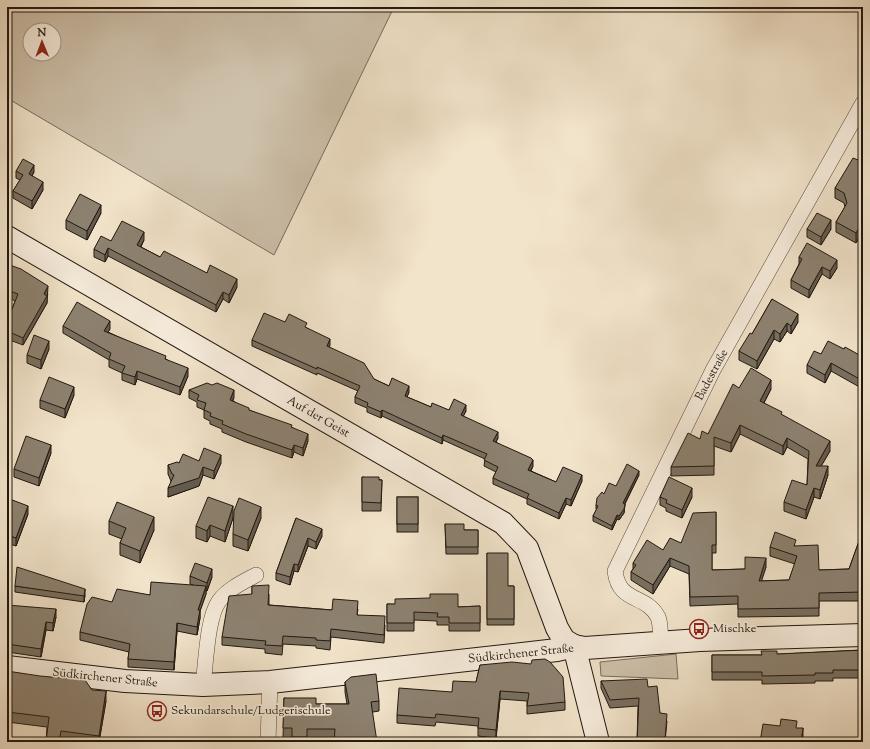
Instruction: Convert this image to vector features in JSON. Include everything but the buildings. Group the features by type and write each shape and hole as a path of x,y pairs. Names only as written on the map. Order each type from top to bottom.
{"street":[{"name":"Badestraße","path":"661,642 658,618 650,607 621,591 616,581 615,571 713,370 863,103"},
{"name":"Auf der Geist","path":"7,237 503,523 527,548 557,628 564,640 574,646"},
{"path":"203,685 212,615 219,601 232,588 256,574"},
{"name":"Südkirchener Straße","path":"7,667 125,681 203,685 270,682 558,650 574,646 597,648 661,642 863,635"},
{"path":"574,646 598,742"},
{"path":"268,742 270,682"}],"shaded area":[{"path":"7,7 394,7 274,255 7,98"},
{"path":"676,654 678,679 601,676 600,662"}],"place":[{"name":"Mischke","path":"699,629"},
{"name":"Sekundarschule/Ludgerischule","path":"157,711"}]}
